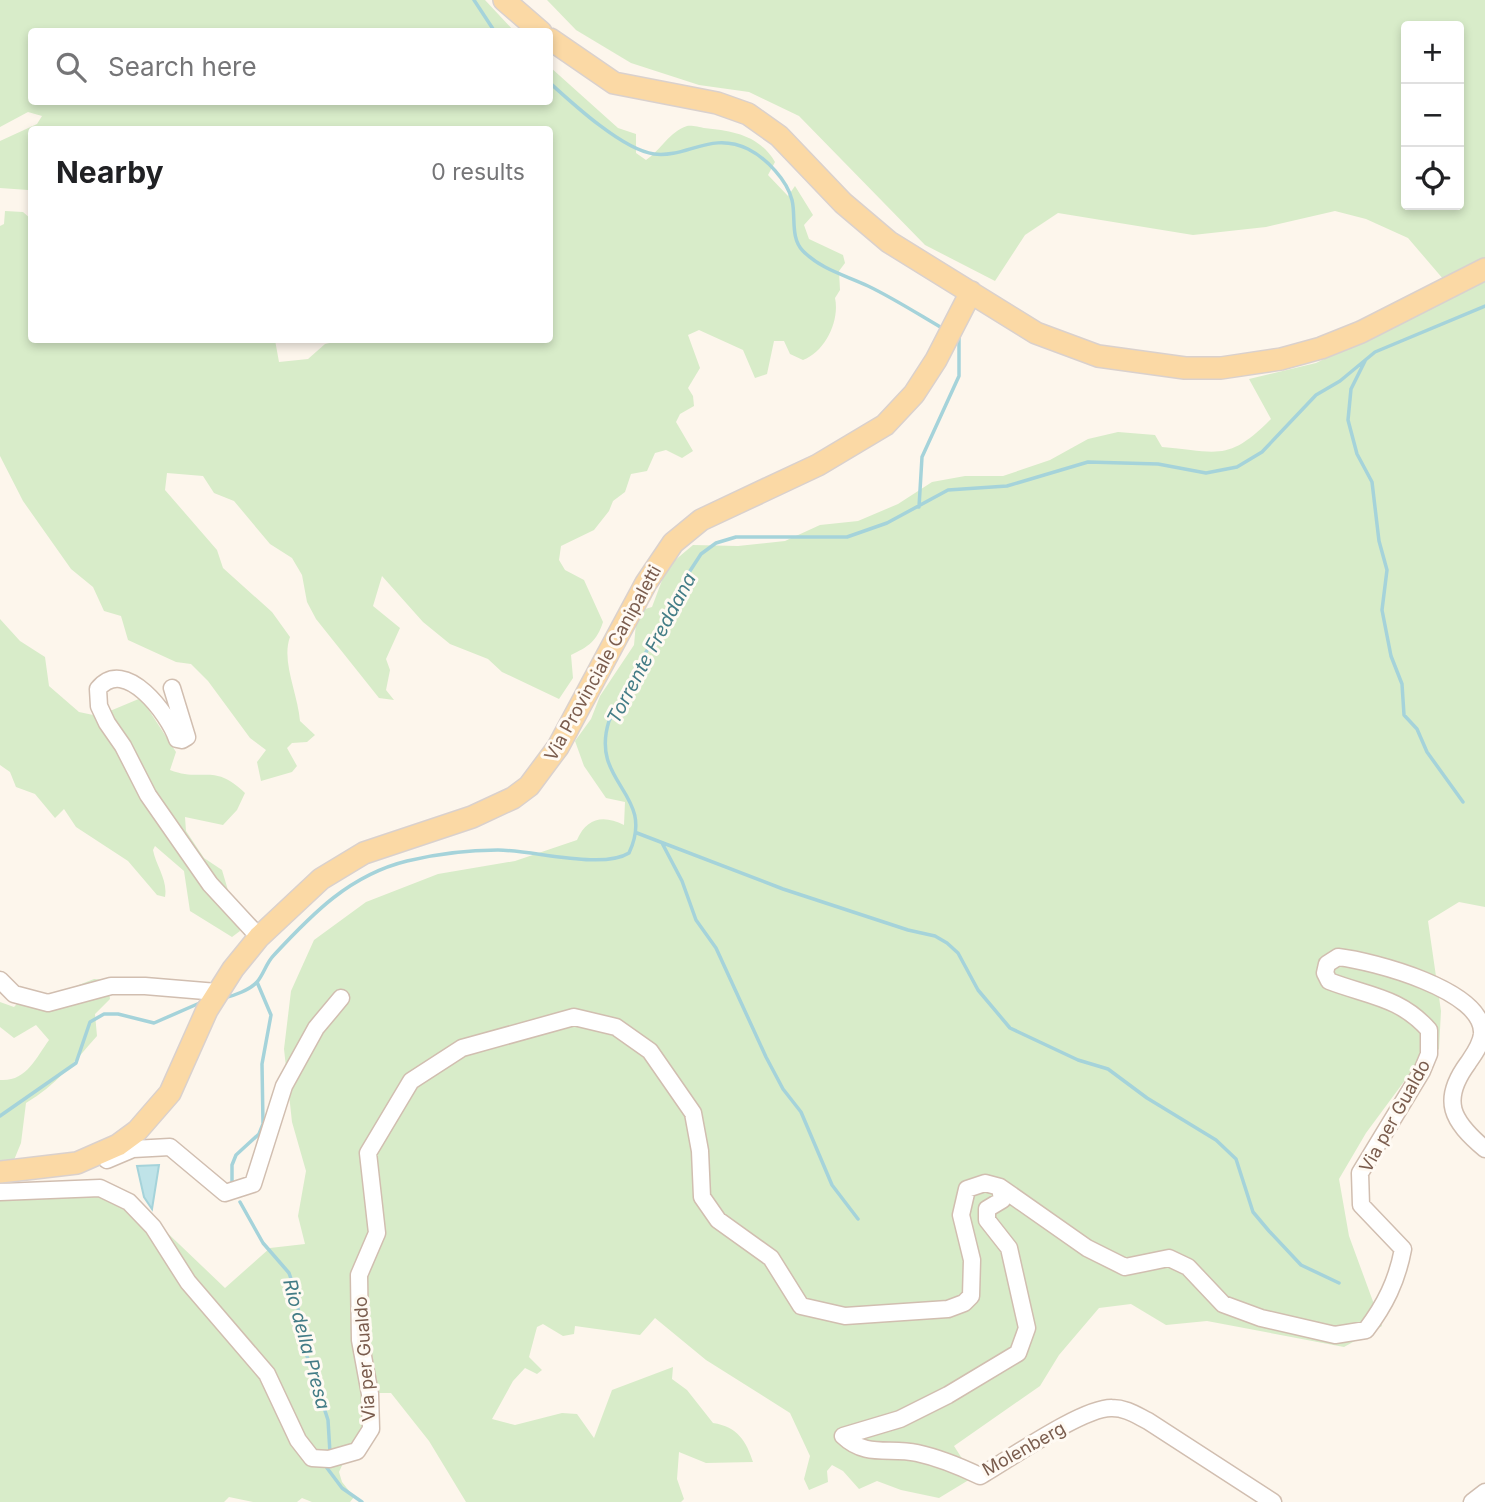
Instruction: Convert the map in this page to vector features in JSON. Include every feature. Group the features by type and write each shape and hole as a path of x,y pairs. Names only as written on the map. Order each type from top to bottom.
{"main road":[{"path":"504,0 536,28"},
{"path":"553,41 614,83 717,103 748,114 779,135 843,203 889,242 1036,333 1080,351 1138,364 1221,368 1281,359 1335,344 1485,269"},
{"name":"Via Provinciale Canipaletti","path":"0,1172 77,1163 118,1145 152,1117 170,1093 213,1000 258,937 321,879 364,853 483,813 529,786 558,747 646,583 673,542 701,520 818,466 886,425 914,394 936,360 971,292"}],"street":[{"path":"172,688 187,737 182,740 177,739 172,723 159,705 145,691 132,684 113,679 104,682 98,689 99,706 148,795 188,856 258,937"},
{"name":"Via per Gualdo","path":"0,1192 100,1188 129,1202 153,1227 188,1282 267,1374 298,1440 312,1458 329,1459 357,1451 370,1429 370,1394 360,1340 359,1288 359,1275 377,1233 368,1153 411,1081 462,1048 574,1017 616,1027 650,1051 694,1113 700,1151 702,1197 718,1220 771,1258 801,1306 845,1316 948,1309 964,1303 971,1296 972,1260 961,1215 967,1189 985,1183 1000,1187 1087,1248 1125,1267 1169,1258 1188,1267 1223,1304 1261,1318 1335,1335 1366,1331 1398,1276 1402,1249 1362,1205 1360,1173 1422,1072 1429,1054 1429,1030 1414,1013 1393,1000 1329,981 1325,969 1330,961 1338,957 1415,977 1452,995 1476,1015 1482,1031 1481,1041 1458,1077 1452,1107 1461,1128 1485,1149"},
{"path":"0,980 14,994 48,1003 111,986 145,985 213,1000"},
{"path":"77,1163 96,1162 133,1149 170,1147 225,1193 253,1184 284,1086 316,1028 341,998"},
{"name":"Molenberg","path":"1000,1187 1002,1200 987,1209 987,1220 1009,1248 1027,1328 1018,1353 900,1419 843,1436 869,1452 913,1452 946,1460 980,1476 1093,1412 1110,1408 1129,1410 1273,1502"},
{"path":"1472,1502 1485,1492"}],"green space":[{"path":"0,0 485,0 511,28 28,28 28,105 553,105 553,70 618,128 636,134 636,153 646,160 675,132 689,126 744,136 769,153 775,162 768,175 788,196 795,186 813,215 804,225 809,239 843,255 845,263 839,271 840,290 835,298 833,326 818,350 803,360 790,354 784,341 774,341 767,374 755,378 743,350 699,330 688,335 700,368 688,388 693,396 694,406 680,414 676,422 693,451 682,458 666,450 655,453 647,471 631,474 625,492 613,501 609,511 594,530 561,546 559,560 565,570 584,580 603,622 591,643 571,655 573,678 559,699 502,672 488,659 450,644 423,622 382,576 373,606 400,628 386,659 390,670 386,690 394,700 379,698 316,619 307,602 302,575 292,558 270,544 234,501 214,493 203,476 167,473 165,490 217,550 223,568 272,612 290,637 287,656 300,721 315,735 307,742 292,743 287,748 297,766 292,772 261,781 257,762 266,750 250,738 208,681 191,664 176,662 128,640 121,616 104,611 93,587 71,569 23,501 0,456 0,226 4,224 5,211 23,212 28,216 28,343 276,343 279,362 308,359 329,343 553,343 553,126 33,126 42,116 28,112 0,127"},
{"path":"547,0 1485,0 1485,257 1444,280 1408,238 1366,219 1335,211 1266,227 1193,235 1058,213 1025,235 995,281 925,245 799,116 749,92 699,85 631,63 576,30"},
{"path":"28,128 28,190 0,188 0,141"},
{"path":"1485,279 1485,907 1459,902 1428,921 1441,1011 1439,1049 1414,1068 1366,1133 1339,1179 1349,1236 1382,1326 1344,1347 1207,1321 1166,1325 1131,1304 1099,1308 1059,1355 1040,1386 954,1446 963,1460 854,1440 1020,1355 1030,1328 1012,1247 990,1219 1002,1184 962,1185 966,1293 947,1303 845,1310 804,1301 722,1216 707,1195 705,1150 654,1047 574,1011 407,1077 363,1151 371,1232 354,1274 365,1427 345,1449 315,1453 157,1223 225,1288 270,1248 305,1244 298,1216 306,1171 292,1122 284,1049 291,991 314,940 366,902 438,874 515,861 577,840 586,827 597,820 610,820 624,825 625,802 606,798 584,766 575,741 591,719 600,696 634,645 636,623 645,609 652,607 667,567 693,545 738,546 785,541 820,525 858,521 898,504 932,482 965,476 1003,476 1050,460 1088,439 1118,432 1155,435 1162,447 1210,452 1233,448 1271,419 1249,379 1316,363"},
{"path":"0,619 20,641 45,657 49,686 79,712 98,716 141,698 176,752 170,770 225,778 245,793 237,810 223,825 185,817 186,831 204,858 222,870 240,931 232,937 190,911 184,871 155,846 153,850 165,885 165,897 157,895 128,861 76,827 64,809 55,818 35,794 16,787 10,772 0,765"},
{"path":"94,979 107,980 110,999 95,1014 97,1036 55,1081 26,1103 21,1143 14,1160 0,1162 0,1080 9,1080 24,1073 49,1040 36,1025 14,1038 0,1027 0,1002 14,1007 30,990 48,997"},
{"path":"574,1020 615,1031 647,1054 690,1115 698,1198 769,1261 798,1309 966,1306 965,1215 970,1191 997,1190 998,1198 983,1207 1006,1250 1024,1328 1015,1351 846,1445 868,1458 912,1457 972,1478 939,1498 901,1490 877,1481 859,1489 843,1471 832,1465 827,1471 828,1482 809,1490 804,1479 810,1456 790,1413 706,1360 655,1318 640,1335 575,1326 574,1334 563,1336 543,1324 537,1327 529,1357 542,1370 537,1374 525,1368 513,1381 492,1419 515,1425 562,1413 577,1414 594,1438 612,1390 673,1367 672,1379 687,1390 713,1423 729,1428 740,1436 753,1462 706,1463 679,1452 677,1479 684,1499 681,1502 466,1502 429,1441 391,1393 373,1393 364,1340 363,1276 380,1233 372,1154 414,1084 464,1051"},
{"path":"100,1192 127,1205 264,1376 310,1461 345,1459 339,1472 342,1482 354,1497 350,1502 312,1502 302,1498 297,1502 253,1502 229,1497 224,1502 0,1502 0,1195"}],"water":[{"path":"159,1165 152,1209 144,1197 137,1166"}],"waterway":[{"path":"474,0 492,28"},
{"path":"553,86 599,125 642,151 666,154 722,143 735,144 755,153 775,170 786,185 792,200 796,240 810,258 877,291 942,328"},
{"name":"Torrente Freddana","path":"224,998 254,985 274,955 318,910 350,886 387,867 429,856 475,851 513,851 585,860 617,858 629,853 635,833 635,816 608,760 605,742 609,721 688,574 701,554 716,543 736,537 847,537 887,523 948,490 1007,486 1088,462 1158,464 1206,473 1237,467 1262,452 1316,395 1340,381 1375,352 1485,306"},
{"path":"919,507 922,457 959,376 959,338"},
{"path":"1365,361 1351,389 1348,420 1357,454 1372,482 1379,541 1387,570 1382,610 1391,656 1402,684 1404,715 1417,729 1427,752 1463,802"},
{"path":"637,833 783,889 908,930 935,936 947,943 958,953 978,990 1010,1028 1078,1060 1108,1069 1147,1098 1216,1140 1236,1159 1253,1212 1269,1231 1301,1265 1339,1283"},
{"path":"662,843 682,881 696,920 716,948 766,1057 783,1089 801,1112 832,1185 858,1219"},
{"name":"Rio della Presa","path":"232,1184 232,1165 236,1155 259,1134 263,1124 262,1064 271,1015 257,982"},
{"name":"Torrente Freddana","path":"0,1116 76,1063 90,1022 104,1014 118,1014 154,1023 202,1002"},
{"name":"Rio della Presa","path":"240,1202 263,1243 289,1273 295,1290 305,1350 328,1420 330,1453"},
{"name":"Rio della Presa","path":"327,1468 342,1488 362,1502"}]}
